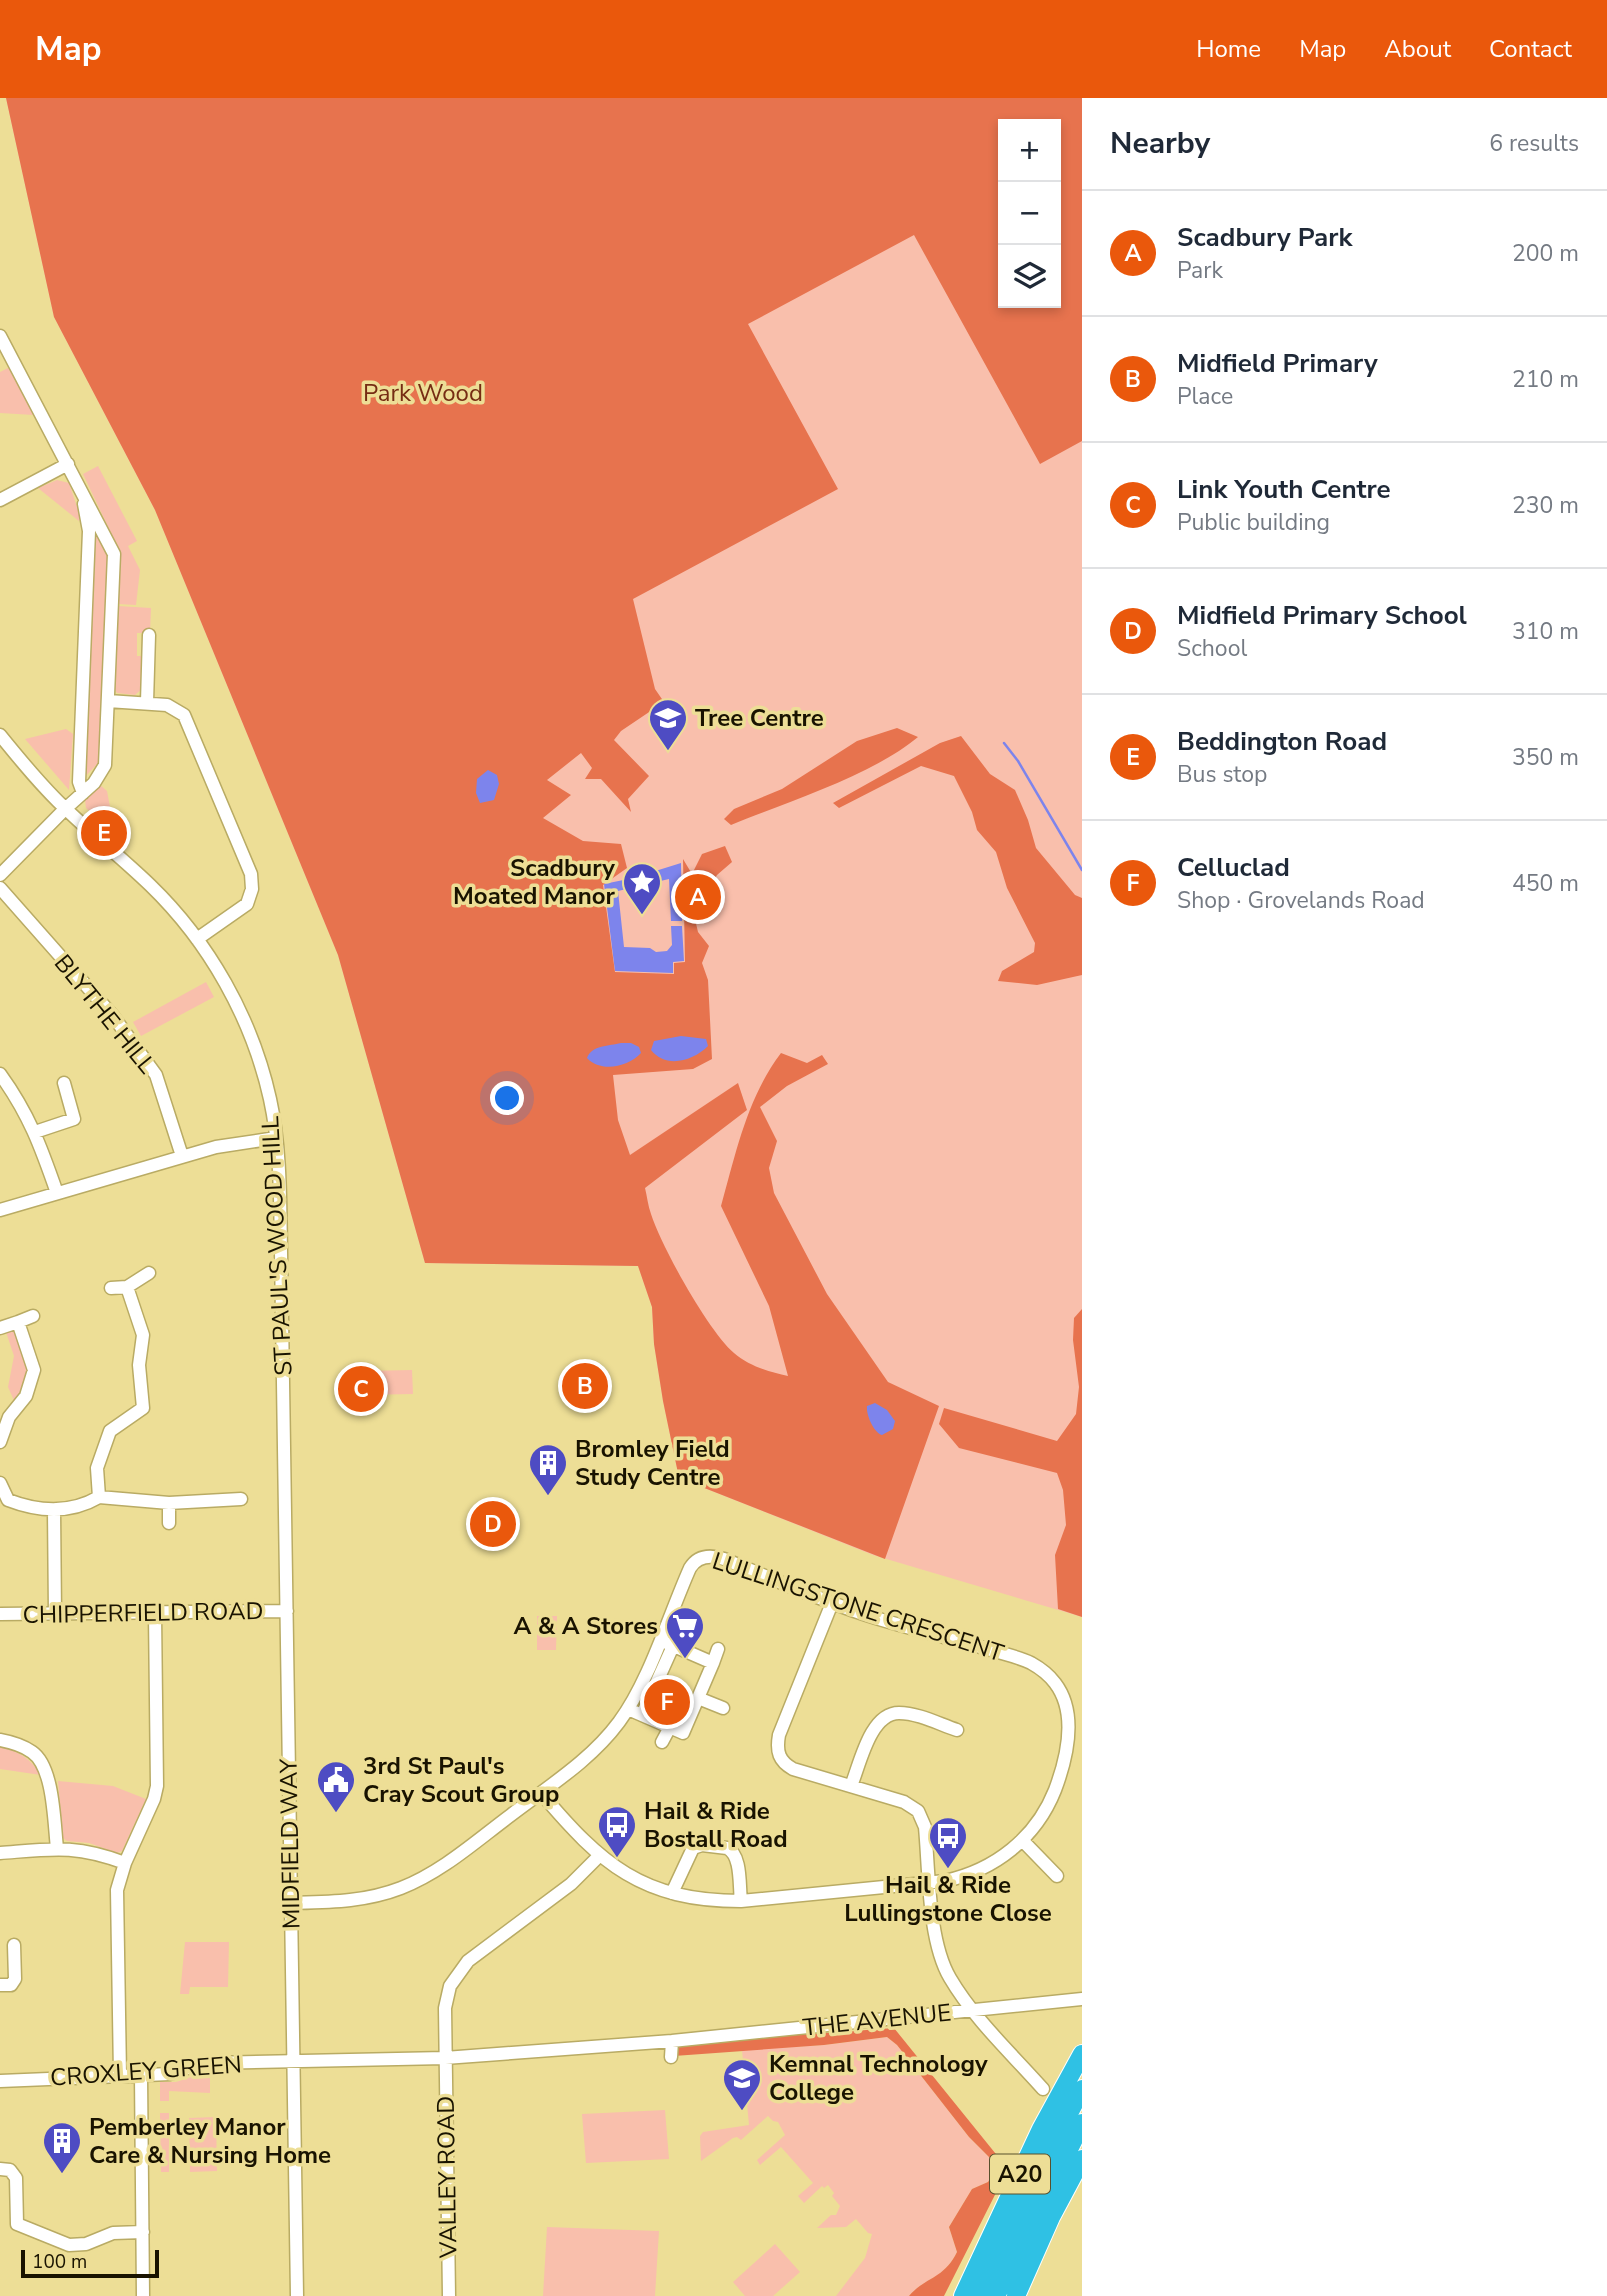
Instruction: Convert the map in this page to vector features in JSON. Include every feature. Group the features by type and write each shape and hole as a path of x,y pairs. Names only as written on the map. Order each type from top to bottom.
{"highway":[{"name":"A20","path":"962,2296 1041,2129 1082,2054"},
{"name":"A20","path":"979,2296 1082,2089"},
{"name":"A20","path":"996,2296 1082,2123"},
{"name":"A20","path":"1016,2296 1051,2217 1082,2159"}],"street":[{"path":"0,336 5,359 68,464 114,554 105,765 99,777 0,875"},
{"path":"0,500 68,464"},
{"path":"81,490 89,531 79,782 83,793"},
{"path":"146,702 149,635"},
{"path":"108,701 172,706 188,720 252,879 247,904 197,939"},
{"name":"ST PAUL'S WOOD HILL","path":"0,735 65,809 150,885 197,939 229,992 252,1039 270,1100 279,1163 284,1392"},
{"name":"BLYTHE HILL","path":"0,888 113,1016 156,1075 182,1156"},
{"path":"0,1074 36,1132 57,1193"},
{"path":"36,1132 74,1119 64,1083"},
{"path":"0,1210 182,1156 230,1144 276,1138"},
{"path":"111,1288 127,1287 149,1273"},
{"path":"99,1497 97,1468 110,1431 143,1409 139,1365 143,1335 127,1287"},
{"path":"0,1328 33,1317"},
{"path":"0,1442 9,1417 26,1396 34,1370 18,1322"},
{"name":"MIDFIELD WAY","path":"284,1392 297,2296"},
{"path":"0,1483 4,1504 54,1510 84,1506 99,1497 169,1503 242,1499"},
{"path":"169,1503 169,1523"},
{"path":"54,1510 55,1614"},
{"name":"LULLINGSTONE CRESCENT","path":"541,1793 599,1856 638,1880 672,1893 703,1899 741,1901 958,1878 1003,1857 1022,1840 1046,1810 1057,1784 1069,1722 1064,1699 1055,1683 1039,1668 1021,1659 865,1614 716,1556 693,1563 660,1640"},
{"path":"832,1602 777,1746 779,1756 793,1769 904,1802 918,1811 925,1826 934,1930 949,1977 974,2011 1043,2089"},
{"name":"CHIPPERFIELD ROAD","path":"0,1614 287,1611"},
{"path":"120,2075 116,1904 120,1875 151,1808 157,1786 155,1614"},
{"path":"291,1903 354,1901 402,1888 437,1870 591,1754 628,1709 660,1640 713,1663"},
{"path":"642,1715 673,1646"},
{"path":"628,1709 683,1733 718,1649"},
{"path":"698,1698 723,1708"},
{"path":"851,1786 873,1731 883,1718 902,1713 957,1730"},
{"path":"662,1742 670,1727"},
{"path":"0,1740 15,1743 34,1753 43,1765 51,1794 57,1848"},
{"path":"1022,1840 1057,1876"},
{"path":"672,1893 693,1849 702,1845 731,1849 736,1856 741,1901"},
{"path":"0,1853 57,1848 86,1850 125,1863"},
{"name":"VALLEY ROAD","path":"449,2296 445,2008 450,1986 468,1961 571,1884 599,1856"},
{"path":"0,1985 11,1984 15,1979 15,1945"},
{"name":"THE AVENUE","path":"293,2062 445,2058 672,2041 1082,1999"},
{"path":"671,2057 672,2041"},
{"name":"CROXLEY GREEN","path":"0,2081 170,2074 202,2064 293,2062"},
{"path":"141,2075 144,2296"},
{"path":"0,2169 10,2170 16,2178 17,2224 69,2245 86,2244 113,2233 143,2232"}],"green space":[{"name":"Park Wood","path":"6,98 1082,98 1082,1617 873,1555 679,1478 654,1344 652,1307 638,1266 425,1263 338,955 155,510 54,317"},
{"name":"Park Wood","path":"6,98 1082,98 1082,441 1040,464 914,235 748,324 838,489 633,599 655,689 664,702 621,731 614,740 649,776 628,799 631,812 601,779 585,779 592,768 581,753 547,780 571,795 543,818 583,841 621,844 627,868 603,885 615,972 674,974 674,963 685,962 683,859 692,874 702,854 725,846 732,862 717,875 694,915 698,932 709,946 702,963 708,980 712,1059 693,1069 613,1075 618,1120 630,1155 738,1083 747,1110 645,1188 656,1228 687,1288 712,1327 734,1353 746,1362 788,1376 769,1306 721,1206 751,1107 769,1070 781,1053 807,1063 822,1055 828,1064 787,1086 760,1107 777,1141 769,1168 774,1193 827,1294 888,1382 939,1406 885,1559 679,1478 654,1344 652,1307 638,1266 425,1263 338,955 155,510 54,317"},
{"path":"10,367 34,415 0,413 0,372"},
{"path":"98,466 137,541 128,546 140,570 136,605 118,604 119,550 83,474"},
{"path":"57,480 69,483 79,521 38,488"},
{"path":"91,515 110,554 99,762 82,780"},
{"path":"118,606 151,608 150,633 137,633 137,656 145,656 143,688 135,695 117,693 115,690"},
{"path":"897,728 918,737 878,764 829,787 731,825 724,819 734,809 782,789 857,741"},
{"path":"66,729 73,734 69,790 25,739"},
{"path":"961,736 990,774 1015,790 1036,848 1075,895 1082,898 1082,975 1037,985 998,981 1002,971 1034,952 1035,943 1007,888 996,852 977,830 972,812 954,776 921,766 839,808 833,803 940,743"},
{"path":"100,785 107,791 112,817 105,824 86,808 85,800"},
{"path":"206,982 214,997 141,1036 133,1022"},
{"path":"1082,1309 1082,1617 1058,1609 1055,1555 1066,1525 1063,1490 1057,1473 959,1448 939,1424 944,1408 1057,1441 1076,1414 1079,1387 1073,1340 1074,1318"},
{"path":"13,1330 18,1333 30,1371 16,1405 8,1387 14,1356 6,1332"},
{"path":"412,1370 413,1394 364,1395 363,1371"},
{"path":"537,1616 557,1616 556,1650 537,1650"},
{"path":"0,1747 24,1756 41,1775 0,1769"},
{"path":"58,1781 113,1786 146,1799 122,1851 117,1853 89,1843 67,1841 63,1838"},
{"path":"185,1942 229,1942 228,1987 190,1987 189,1994 180,1994"},
{"path":"894,2028 1008,2169 944,2296 909,2296 952,2261 957,2252 949,2227 972,2189 988,2182 998,2166 969,2137 897,2045 887,2037 824,2045 674,2056 674,2044"},
{"path":"887,2037 897,2045 969,2137 998,2166 988,2182 972,2189 949,2227 957,2252 940,2273 909,2296 836,2296 865,2258 872,2234 856,2219 846,2227 817,2228 831,2215 836,2215 840,2206 828,2185 824,2188 822,2186 804,2203 798,2196 813,2183 781,2147 760,2165 757,2160 785,2135 778,2122 768,2116 741,2140 733,2138 701,2161 700,2136 703,2132 749,2125 742,2050 824,2045"},
{"path":"210,2071 210,2093 169,2091 169,2101 160,2101 160,2082 176,2082"},
{"path":"665,2110 669,2159 586,2163 582,2114"},
{"path":"160,2113 169,2113 169,2172 161,2172"},
{"path":"216,2117 217,2171 190,2172 189,2118"},
{"path":"547,2227 659,2231 655,2296 543,2296"},
{"path":"775,2244 800,2272 773,2296 745,2296 733,2282"}],"water":[{"path":"488,770 497,775 499,784 494,800 480,803 476,793 477,779"},
{"path":"681,863 682,921 671,921 669,879 618,891 624,947 667,951 672,945 671,926 682,926 684,961 673,962 673,973 615,971 604,884"},
{"path":"681,1036 706,1039 708,1046 695,1056 680,1061 664,1060 651,1050 654,1041"},
{"path":"631,1043 639,1047 641,1053 622,1065 607,1067 587,1058 597,1048"},
{"path":"875,1403 887,1410 895,1421 893,1429 882,1435 873,1427 868,1413 867,1406"}],"waterway":[{"path":"1004,743 1018,761 1082,870"}],"place":[{"name":"Tree Centre","path":"668,752"},
{"name":"Beddington Road","path":"104,833"},
{"name":"Scadbury Park","path":"698,897"},
{"name":"Scadbury Moated Manor","path":"642,916"},
{"name":"Midfield Primary","path":"585,1386"},
{"name":"Link Youth Centre","path":"361,1389"},
{"name":"Bromley Field Study Centre","path":"548,1497"},
{"name":"Midfield Primary School","path":"493,1524"},
{"name":"A & A Stores","path":"685,1660"},
{"name":"Celluclad","path":"667,1702"},
{"name":"3rd St Paul's Cray Scout Group","path":"336,1814"},
{"name":"Hail & Ride Bostall Road","path":"617,1859"},
{"name":"Hail & Ride Lullingstone Close","path":"948,1870"},
{"name":"Kemnal Technology College","path":"742,2112"},
{"name":"Pemberley Manor Care & Nursing Home","path":"62,2175"}]}
